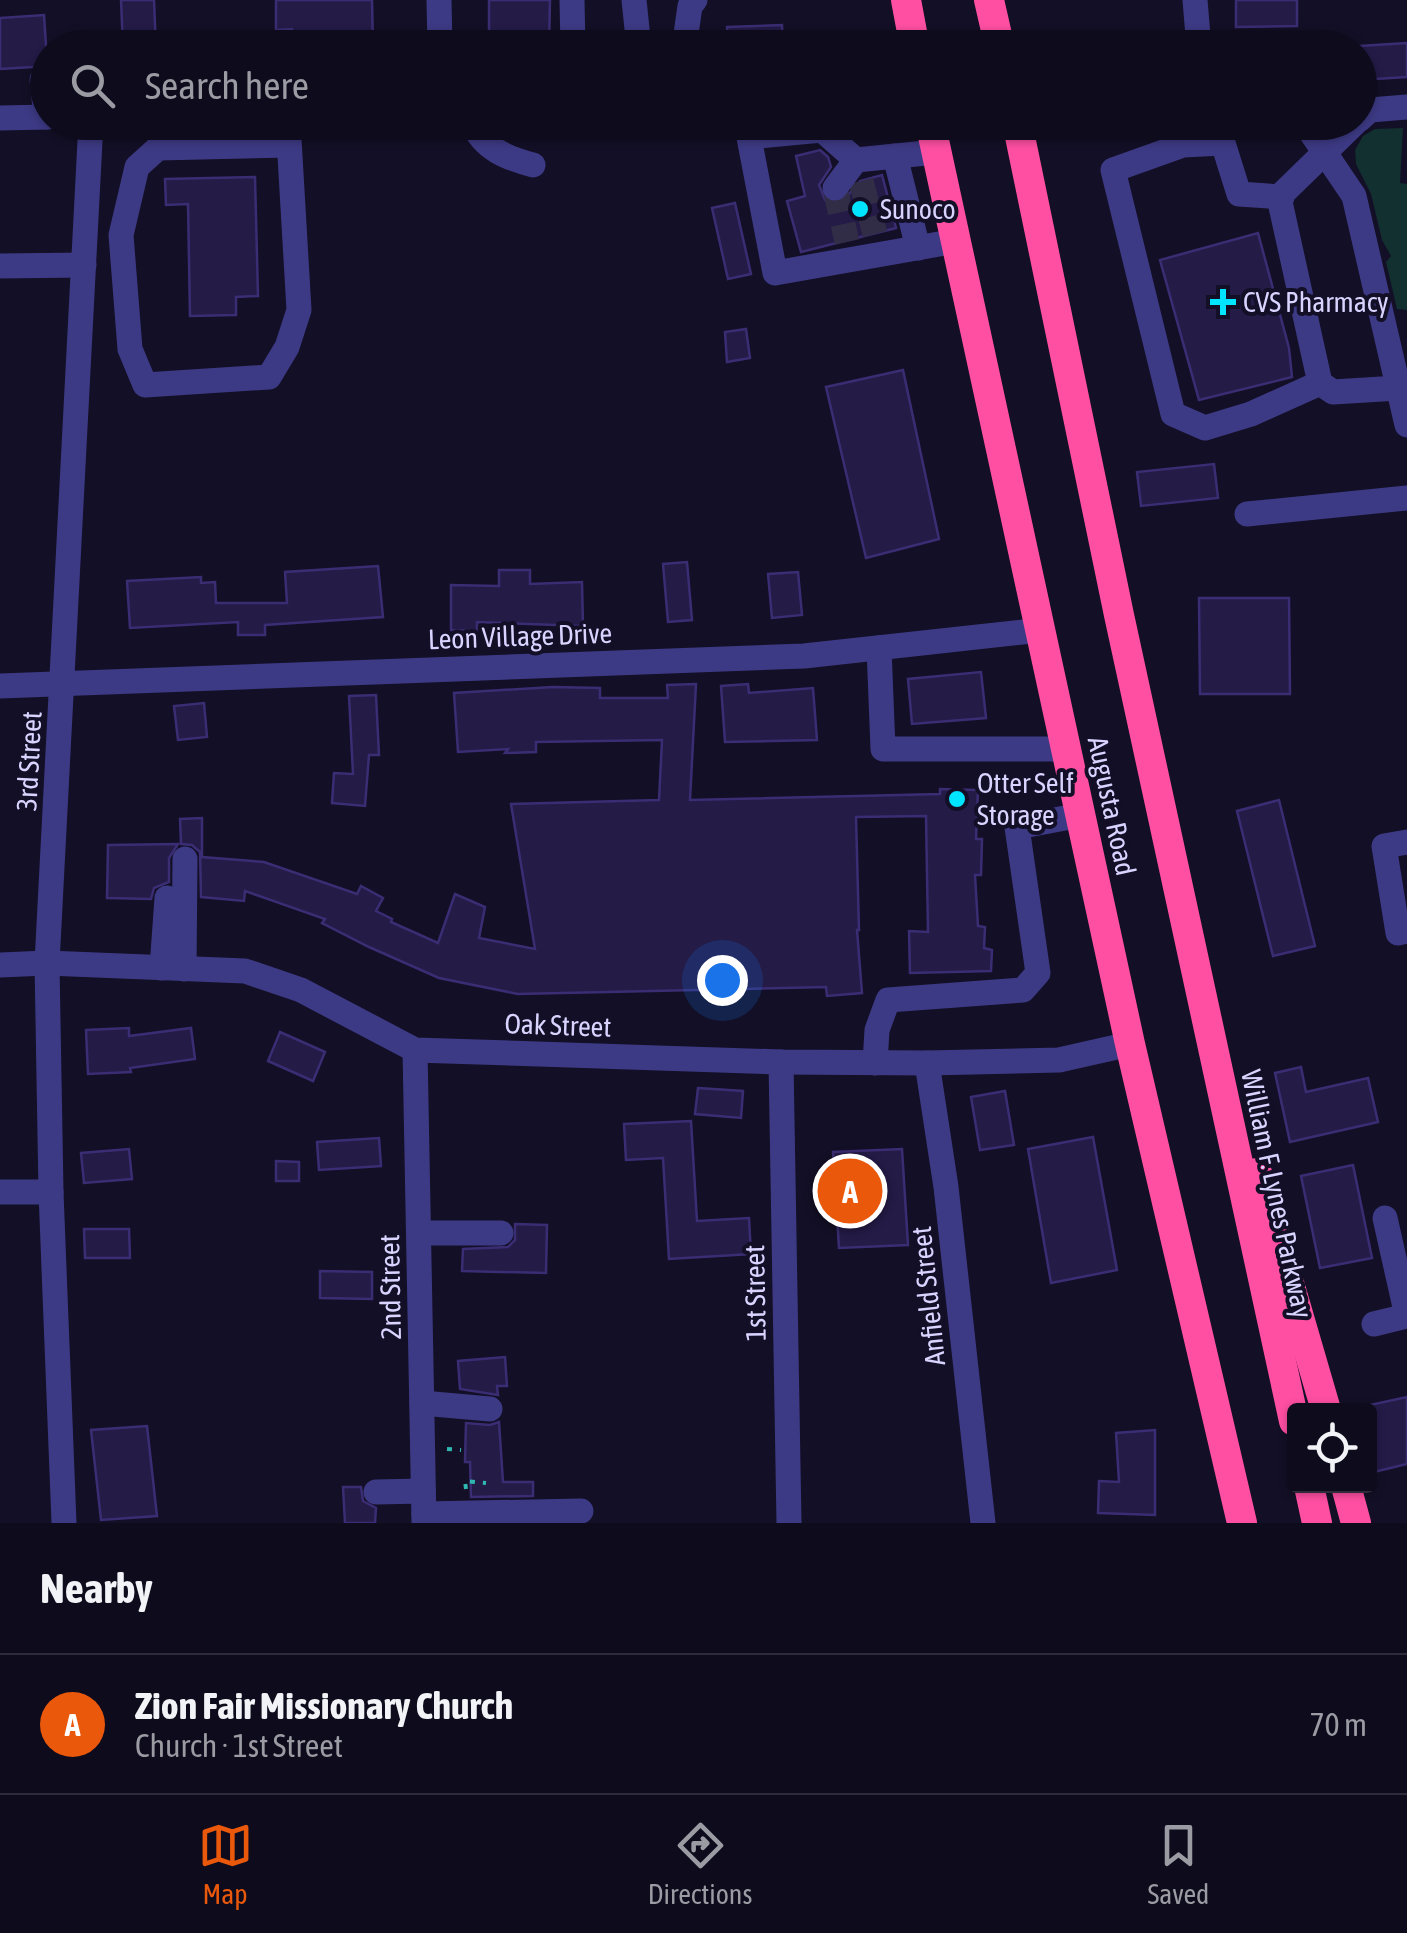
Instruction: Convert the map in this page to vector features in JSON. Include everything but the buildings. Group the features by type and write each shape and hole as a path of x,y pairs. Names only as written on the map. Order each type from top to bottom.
{"highway":[{"path":"906,0 912,30"},
{"path":"989,0 996,30"},
{"name":"Augusta Road","path":"934,140 1130,1044 1239,1516"},
{"name":"Augusta Road","path":"1021,140 1197,981"},
{"path":"1197,981 1285,1261 1324,1403"},
{"name":"William F. Lynes Parkway","path":"1197,981 1290,1403"},
{"path":"1311,1493 1317,1523"},
{"path":"1348,1493 1356,1523"}],"street":[{"path":"438,0 439,30"},
{"path":"572,0 573,30"},
{"path":"634,0 637,30"},
{"path":"687,30 690,6 695,0"},
{"path":"1195,0 1198,30"},
{"path":"1377,109 1407,107"},
{"path":"0,118 30,117"},
{"name":"3rd Street","path":"64,1523 48,964 91,140"},
{"path":"233,140 158,148 138,167 121,235 130,349 145,386 269,377 287,348 299,310 289,140"},
{"path":"483,140 502,156 533,165"},
{"path":"750,140 775,272 878,244 918,248 956,241"},
{"path":"833,140 859,170"},
{"path":"835,188 859,170 927,140"},
{"path":"1317,140 1354,196 1397,332 1398,388 1407,425"},
{"path":"1282,198 1336,140"},
{"path":"1282,198 1240,194 1223,143 1183,145 1113,170 1173,414 1205,428 1251,414 1320,384"},
{"path":"895,156 918,248"},
{"path":"1282,198 1320,384 1333,392 1398,388"},
{"path":"0,266 84,265"},
{"path":"1247,514 1407,498"},
{"name":"Leon Village Drive","path":"0,686 804,656 1040,630"},
{"path":"880,648 883,749 1067,750"},
{"path":"875,1063 877,1030 888,1000 1023,990 1038,974 1017,827 1080,815"},
{"path":"1407,842 1384,846 1398,933 1407,931"},
{"path":"173,968 185,859"},
{"path":"167,898 173,968"},
{"name":"Oak Street","path":"0,966 245,971 301,990 415,1050 927,1063 1059,1060 1130,1044"},
{"name":"2nd Street","path":"415,1050 424,1509"},
{"name":"1st Street","path":"781,1062 789,1523"},
{"name":"Anfield Street","path":"927,1063 946,1186 983,1523"},
{"path":"0,1192 52,1192"},
{"path":"1374,1324 1407,1316 1385,1218"},
{"path":"418,1233 501,1233"},
{"path":"422,1403 490,1410"},
{"path":"376,1492 424,1509 581,1511"}],"green space":[{"path":"1403,128 1400,183 1407,184 1407,310 1397,309 1386,262 1391,256 1382,240 1371,194 1356,164 1355,150 1361,140 1377,140 1377,129"}],"tunnel":[{"path":"861,181 875,234"},
{"path":"835,188 847,242"}],"place":[{"name":"Sunoco","path":"860,209"},
{"name":"CVS Pharmacy","path":"1223,302"},
{"name":"Otter Self Storage","path":"957,799"},
{"name":"Zion Fair Missionary Church","path":"850,1191"}]}
